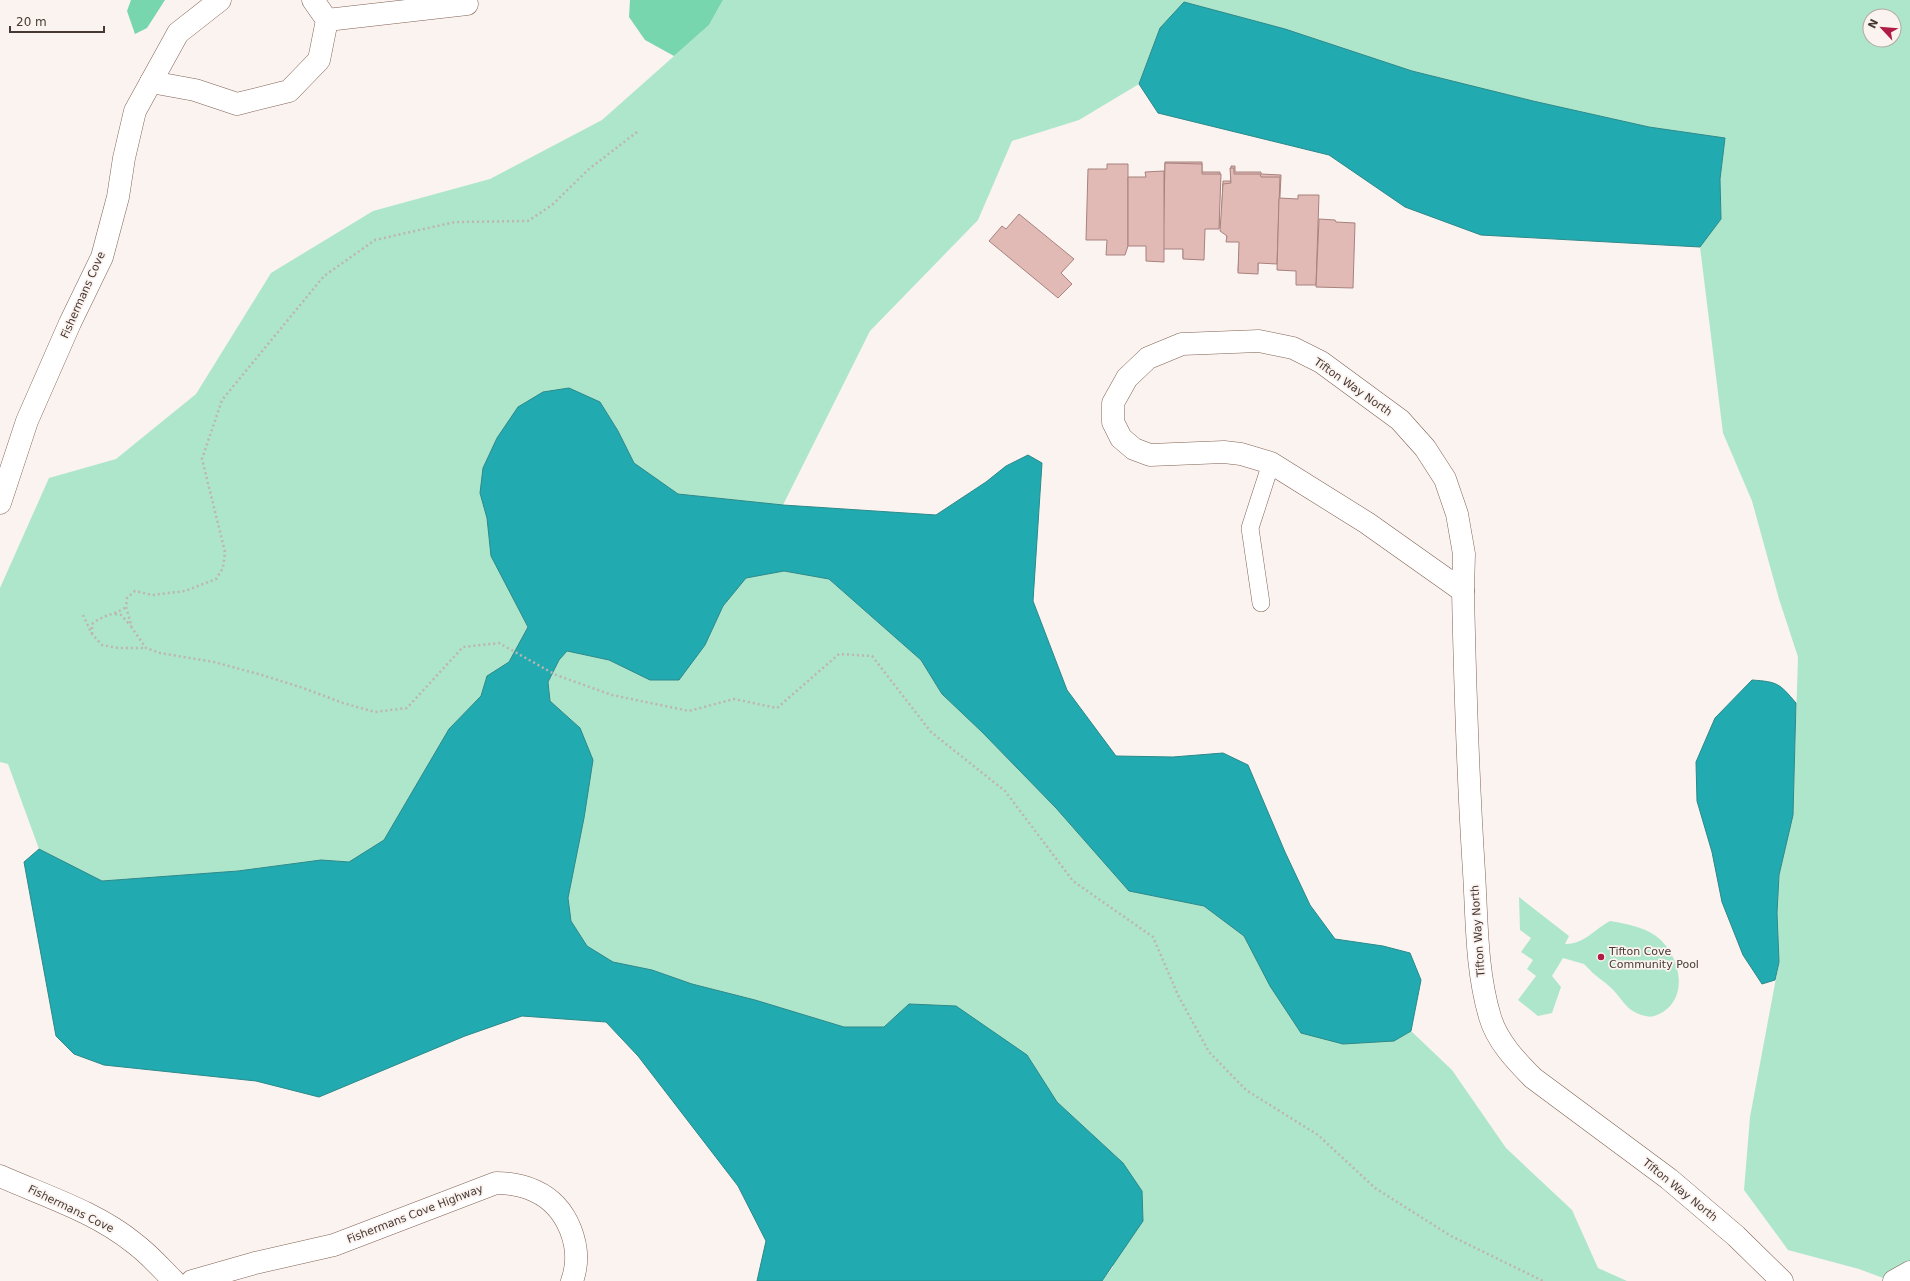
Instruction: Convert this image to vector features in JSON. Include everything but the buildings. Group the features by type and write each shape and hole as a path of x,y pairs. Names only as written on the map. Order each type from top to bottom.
{"street":[{"name":"Fishermans Cove","path":"0,504 27,421 70,323 102,257 118,197 124,158 135,111 178,34 220,0"},
{"path":"151,82 195,90 237,104 289,91 320,60 327,20 313,0"},
{"path":"327,20 467,4"},
{"name":"Tifton Way North","path":"1463,591 1367,523 1271,463 1241,454 1224,452 1150,455 1134,449 1121,438 1113,422 1113,403 1127,378 1148,358 1182,344 1259,341 1292,348 1321,362 1400,420 1425,448 1445,479 1457,514 1464,554 1463,591 1468,785 1480,972 1490,1018 1500,1038 1516,1062 1533,1078 1669,1179 1736,1236 1782,1281"},
{"name":"Fishermans Cove","path":"0,1176 83,1212 112,1228 150,1256 174,1281"},
{"name":"Fishermans Cove Highway","path":"192,1281 334,1245 496,1183 512,1184 536,1191 557,1207 570,1227 576,1251 575,1272 572,1281"},
{"path":"1894,1281 1910,1272"}],"lane":[{"path":"1261,603 1250,528 1271,463"}],"path":[{"path":"132,628 126,607 127,598 135,591 152,595 185,591 216,579 224,568 225,552 204,472 202,459 204,451 222,400 324,276 375,240 455,222 528,220 552,205 589,169 637,132"},
{"path":"92,624 98,619 114,614 126,607"},
{"path":"114,614 121,615 146,648"},
{"path":"83,615 92,634 102,646 118,648 146,648 160,653 214,662 262,675 343,703 375,712 407,708 463,647 499,643 556,675 612,695 689,711 734,699 777,708 839,654 872,656 931,732 1005,791 1073,881 1153,938 1178,995 1209,1052 1246,1090 1318,1135 1375,1188 1451,1236 1543,1281"},
{"path":"86,622 92,624"},
{"path":"92,624 92,634"}],"green space":[{"path":"131,0 165,0 147,28 135,34 127,11"},
{"path":"630,0 723,0 709,25 674,56 645,40 629,17"},
{"path":"723,0 1910,0 1910,1281 1891,1281 1859,1269 1788,1250 1744,1190 1750,1117 1779,962 1777,913 1779,875 1793,815 1798,657 1779,599 1752,501 1723,433 1700,247 1721,219 1720,179 1725,138 1649,127 1533,101 1412,71 1285,29 1184,2 1160,28 1139,84 1079,120 1012,141 978,220 870,331 783,505 678,494 634,463 618,431 600,402 497,438 483,468 480,493 515,601 528,627 509,662 487,676 481,696 449,729 384,840 349,862 321,860 238,871 102,881 39,849 8,764 0,762 0,588 49,478 116,459 196,394 271,273 373,211 490,179 602,120 709,25"},
{"path":"784,571 829,579 921,660 942,694 982,732 1056,808 1129,891 1204,906 1244,936 1270,986 1394,1041 1411,1031 1452,1070 1506,1148 1572,1210 1598,1268 1627,1281 1102,1281 1113,1267 1123,1163 1057,1102 1027,1055 909,1004 884,1027 844,1027 755,1000 692,984 652,970 613,962 587,946 571,921 568,898 584,818 580,728 550,701 548,682 559,660 566,651 609,660 650,680 705,645 723,606 746,578"},
{"name":"Tifton Cove Community Pool","path":"1519,897 1569,936 1565,944 1578,942 1610,921 1628,924 1656,936 1664,943 1671,953 1678,974 1679,985 1677,995 1671,1005 1663,1012 1654,1016 1648,1017 1639,1014 1629,1008 1607,984 1584,964 1563,958 1552,976 1561,987 1552,1013 1538,1016 1518,1000 1536,976 1527,969 1533,960 1521,952 1531,938 1520,930"}],"water":[{"path":"1184,2 1285,29 1412,71 1533,101 1649,127 1725,138 1720,179 1721,219 1700,247 1481,235 1405,207 1329,155 1158,113 1139,84 1160,28"},
{"path":"569,388 600,402 618,431 634,463 678,494 783,505 936,515 986,482 1006,466 1028,455 1042,463 1033,601 1067,690 1116,756 1173,757 1223,753 1248,765 1285,852 1310,905 1335,939 1383,946 1410,953 1421,980 1411,1031 1394,1041 1343,1044 1301,1033 1270,986 1244,936 1204,906 1129,891 1056,808 982,732 942,694 921,660 829,579 784,571 746,578 723,606 705,645 679,680 650,680 609,660 567,651 559,660 548,682 550,701 580,728 593,760 584,818 568,898 571,921 587,946 613,962 652,970 692,984 755,1000 844,1027 884,1027 909,1004 956,1006 1027,1055 1057,1102 1123,1163 1142,1191 1143,1221 1102,1281 757,1281 766,1241 738,1186 638,1056 606,1022 522,1016 465,1036 319,1097 256,1081 104,1065 74,1054 56,1036 24,862 39,849 102,881 238,871 321,860 349,862 384,840 449,729 481,696 487,676 509,662 528,627 491,556 487,518 480,493 483,468 497,438 518,407 543,392"},
{"path":"1752,680 1773,683 1781,687 1796,703 1793,815 1779,875 1777,913 1779,962 1775,980 1762,984 1743,955 1722,902 1712,852 1697,801 1696,762 1715,718"}],"place":[{"name":"Tifton Cove Community Pool","path":"1601,957"}]}
